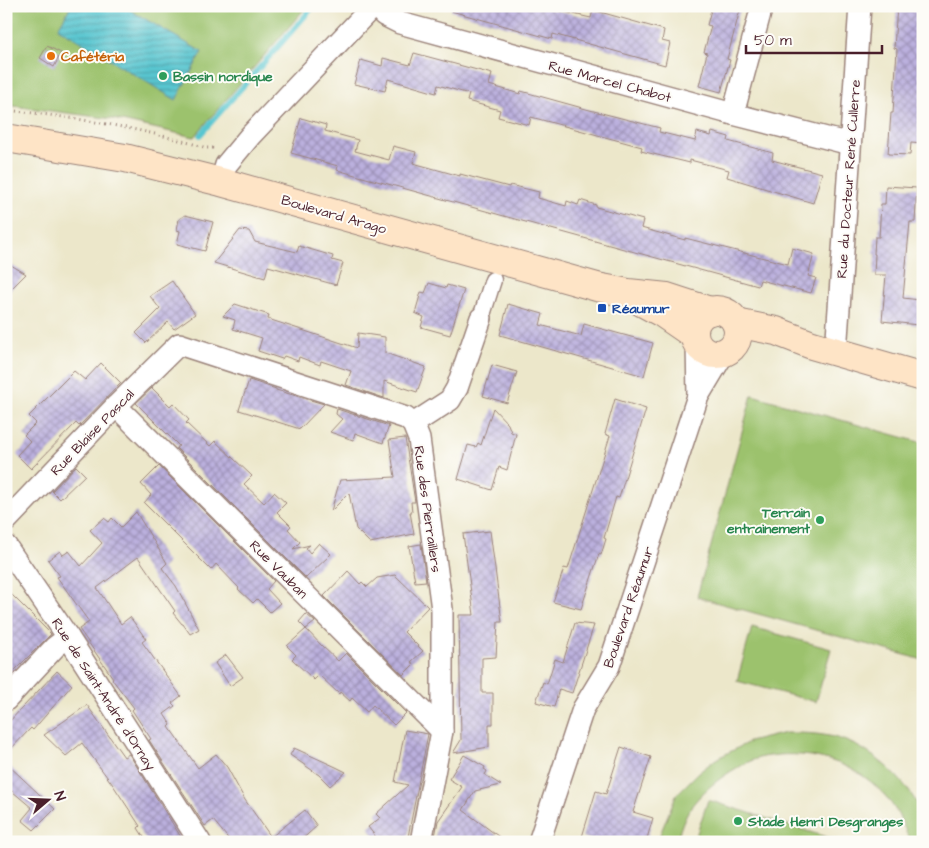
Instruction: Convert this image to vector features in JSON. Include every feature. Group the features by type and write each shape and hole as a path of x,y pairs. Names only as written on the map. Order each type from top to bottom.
{"main road":[{"name":"Boulevard Arago","path":"6,138 125,158 221,182 597,287 628,293 667,297 710,311"},
{"name":"Boulevard Arago","path":"6,144 37,144"},
{"name":"Boulevard Arago","path":"628,293 662,313 696,339"},
{"path":"731,340 727,313 716,310 710,311 704,314 696,323 696,339 708,352 716,354 731,340 776,331 824,349 923,377"}],"street":[{"name":"Rue Marcel Chabot","path":"374,6 384,15 400,23 850,144"},
{"path":"221,182 226,165 250,136 374,6"},
{"path":"733,114 762,6"},
{"name":"Rue du Docteur René Cullerre","path":"824,349 850,144 860,6"},
{"path":"414,424 450,400 457,388 493,280"},
{"name":"Boulevard Réaumur","path":"696,339 698,396"},
{"name":"Boulevard Réaumur","path":"539,842 583,709 609,666 698,396 731,340"},
{"name":"Rue Blaise Pascal","path":"6,522 116,406 179,344 398,414 414,424"},
{"name":"Rue Vauban","path":"116,406 442,731"},
{"name":"Rue des Pierraillers","path":"414,424 419,439 442,610 442,731 420,842"},
{"name":"Rue de Saint-André d'Ornay","path":"6,546 68,637 200,842"},
{"path":"6,700 55,647 68,637"}],"path":[{"path":"6,110 61,115 110,124 207,148 218,147"}],"green space":[{"path":"6,6 307,6 194,137 113,119 6,105"},
{"name":"Terrain entrainement","path":"752,395 923,443 923,660 697,597"},
{"path":"752,627 831,649 816,702 737,681"},
{"path":"785,733 816,734 838,738 857,746 880,761 901,781 917,804 923,821 923,842 910,842 900,819 887,798 864,777 851,769 838,763 809,756 778,755 761,757 731,771 697,799 684,819 676,842 657,842 676,795 698,773 716,759 749,742"},
{"name":"Stade Henri Desgranges","path":"708,800 842,842 694,842"}],"water":[{"name":"Bassin nordique","path":"71,6 123,6 202,52 176,100 58,28"}],"building":[{"path":"452,6 538,6 591,18 593,10 664,30 662,41 670,43 665,65 553,34 552,39 451,11"},
{"path":"712,6 741,6 727,59 730,60 721,92 699,86 707,53 704,52 711,26 707,25"},
{"path":"897,6 923,6 923,50 921,50 920,77 923,77 923,144 911,143 910,155 888,154 897,49 894,48"},
{"name":"Cafétéria","path":"47,46 61,53 54,67 40,58"},
{"path":"414,53 492,74 489,85 520,94 521,91 660,128 659,132 695,141 697,132 711,136 712,132 729,137 728,141 773,153 772,160 822,173 813,203 727,177 729,170 690,160 690,163 641,151 642,147 531,117 529,125 498,117 500,110 467,101 469,94 438,85 436,93 388,79 385,91 354,84 361,60 382,66 383,58 410,65"},
{"path":"301,118 326,125 325,131 358,140 355,151 389,160 393,146 416,152 413,163 460,176 460,174 509,187 510,185 539,192 538,198 566,206 567,201 578,205 580,200 596,205 596,207 643,220 641,228 685,240 685,238 788,264 792,248 814,254 808,276 816,278 811,293 760,280 758,286 337,170 338,166 291,153"},
{"path":"886,186 917,188 915,222 910,222 903,298 920,300 918,325 882,321 886,275 874,275 874,254 875,237 879,237 881,204 885,204"},
{"path":"185,215 213,222 205,251 177,244 180,231 177,230 179,219"},
{"path":"240,230 249,231 255,242 297,252 299,246 333,256 332,260 343,263 336,285 268,266 265,278 214,263"},
{"path":"6,262 26,274 6,294"},
{"path":"172,281 195,314 174,329 168,322 146,343 136,333 160,309 150,296"},
{"path":"429,283 446,288 447,285 464,290 450,335 421,327 424,317 415,313 421,292 425,293"},
{"path":"235,304 269,315 268,319 357,348 358,333 385,337 385,353 426,367 417,392 384,381 384,398 346,385 351,371 321,361 320,365 299,357 298,361 284,356 282,359 258,351 262,338 233,329 235,320 223,316"},
{"path":"508,304 543,314 540,325 581,336 584,324 653,343 644,376 500,335"},
{"path":"101,363 121,383 79,426 76,423 31,469 17,455 30,441 24,435 36,423 29,416 74,371 85,380"},
{"path":"492,365 517,372 507,403 483,396"},
{"path":"249,380 324,404 300,429 239,410"},
{"path":"152,388 170,406 173,403 189,420 186,423 210,446 215,441 252,476 244,484 264,503 274,492 286,503 277,512 291,526 288,529 300,542 293,549 310,545 306,548 310,553 319,543 331,554 306,578 176,448 179,446 136,403"},
{"path":"615,399 646,409 619,498 616,497 601,555 599,554 581,609 553,602 564,568 568,569 610,436 605,434"},
{"path":"493,408 508,424 511,432 516,434 507,470 499,467 492,490 458,479 468,445 476,447 478,443 481,445"},
{"path":"337,409 389,426 383,443 355,433 353,440 330,432 342,419 336,414"},
{"path":"405,438 415,502 411,502 412,512 410,512 414,534 370,543 356,529 349,493 331,511 340,480 395,477 389,440"},
{"path":"76,466 85,475 60,499 52,491"},
{"path":"159,466 274,581 267,589 280,603 270,612 257,599 253,603 216,564 211,570 144,503 151,495 141,484"},
{"path":"136,512 167,563 162,568 176,586 199,629 190,634 173,613 175,611 138,557 97,588 121,624 130,617 146,639 142,642 181,696 172,703 175,706 164,714 171,725 169,727 198,768 216,754 227,767 245,800 271,837 305,810 317,826 299,842 231,842 213,820 205,826 149,740 151,739 132,710 134,708 79,629 89,622 57,577 60,576 48,560 60,551 63,555 69,551 81,566 102,543 90,530 104,518 109,522 112,518 121,527"},
{"path":"490,531 502,622 498,622 496,657 482,658 482,693 493,693 493,724 489,724 489,747 453,753 461,740 459,615 474,615 463,534"},
{"path":"421,544 426,581 415,582 409,546"},
{"path":"348,571 360,584 362,582 367,587 377,578 395,575 428,607 404,632 423,651 411,662 414,664 403,675 324,596"},
{"path":"6,589 51,634 6,679"},
{"path":"306,614 315,622 306,629 299,622"},
{"path":"575,623 594,625 572,693 559,689 554,707 536,702 543,682 547,684 555,659 563,662"},
{"path":"306,629 338,661 346,653 406,713 394,725 373,705 367,712 352,698 350,701 340,692 339,694 319,675 314,680 292,659 296,655 287,646"},
{"path":"226,655 243,677 230,686 215,663"},
{"path":"57,671 72,685 33,730 31,728 6,754 6,725"},
{"path":"87,705 124,757 129,754 184,842 147,842 138,828 140,826 82,743 66,756 44,735"},
{"path":"405,730 428,734 407,842 380,842 368,827 380,818 376,814 408,785 395,782"},
{"path":"621,747 651,757 633,812 653,818 646,842 597,842 582,837 596,791 606,794"},
{"path":"294,748 346,772 330,786 319,775 290,755"},
{"path":"464,755 485,767 484,769 487,771 485,775 501,785 475,791 463,810 506,842 434,842 438,821 462,787 449,779"},
{"path":"6,763 55,809 34,830 22,820 32,808 6,786"}],"waterway":[{"path":"200,135 314,6"}],"place":[{"name":"Cafétéria","path":"51,56"},
{"name":"Bassin nordique","path":"163,76"},
{"name":"Réaumur","path":"602,308"},
{"name":"Terrain entrainement","path":"820,520"},
{"name":"Stade Henri Desgranges","path":"738,821"}]}
